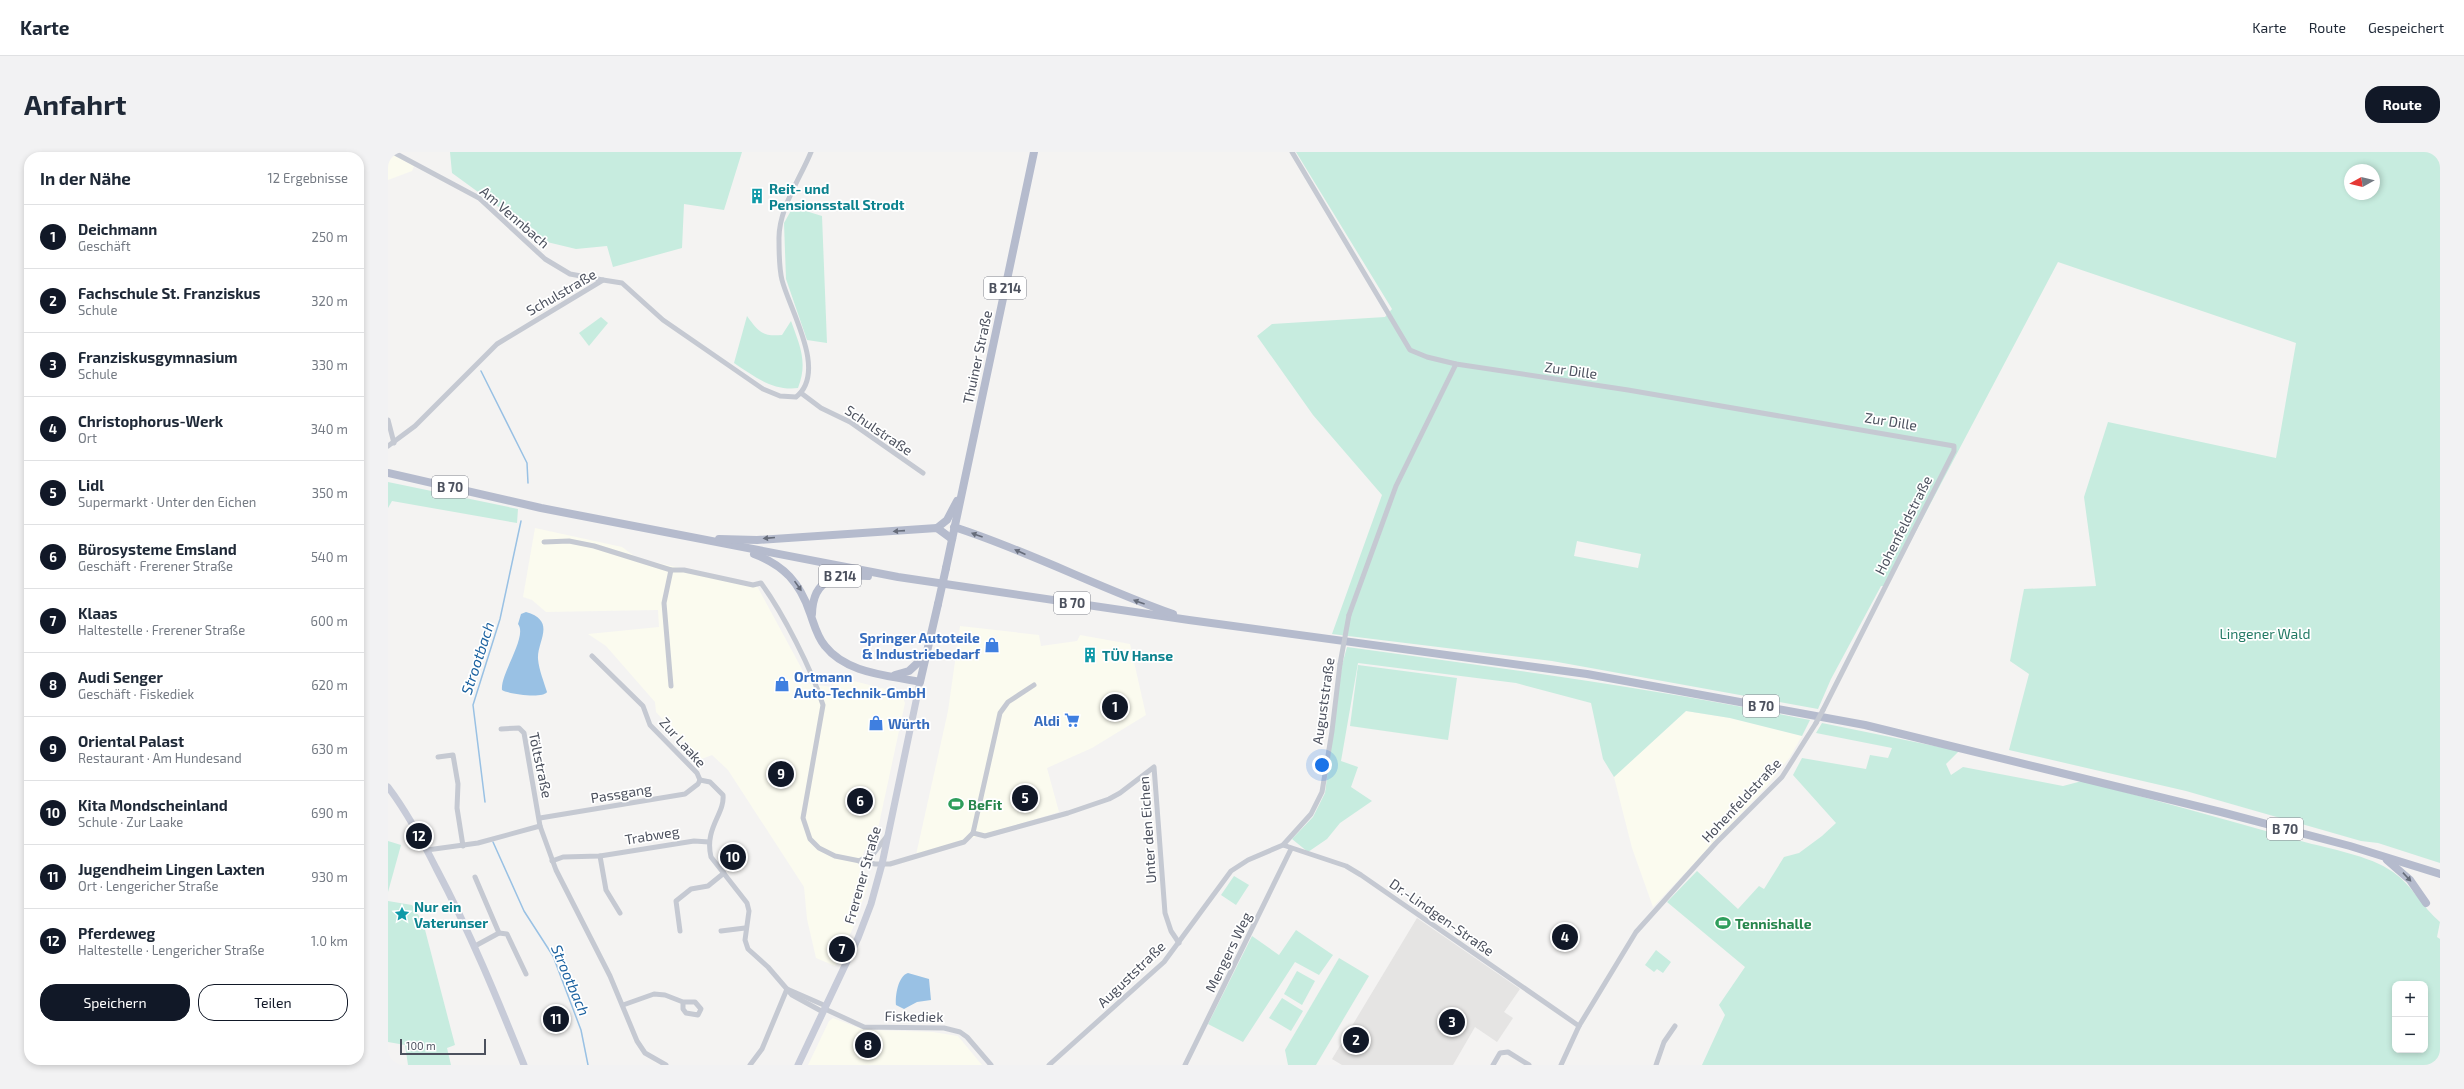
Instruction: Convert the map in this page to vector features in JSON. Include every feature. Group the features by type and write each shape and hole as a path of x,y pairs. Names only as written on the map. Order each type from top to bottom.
{"main road":[{"name":"Thuiner Straße","path":"927,654 1034,152"},
{"name":"B 70","path":"388,473 541,508 898,577 1189,620 1587,674 1865,725 2156,795 2382,856 2440,874"},
{"name":"B 214","path":"938,528 947,520 960,495"},
{"path":"954,527 1000,543 1121,595 1189,620"},
{"path":"693,538 757,540 938,528 952,539"},
{"path":"730,545 762,557 785,569 802,591 812,621 825,647 836,656 850,665 863,670 920,682"},
{"name":"B 214","path":"812,621 815,596 826,582 835,577 849,574 898,577"},
{"name":"B 214","path":"920,682 927,654"},
{"path":"889,675 902,674 909,671 917,666 927,654"},
{"name":"Frerener Straße","path":"798,1065 858,938 871,904 882,864 920,682"},
{"path":"388,787 405,811 427,850 475,946 524,1065"},
{"path":"2382,856 2410,880 2426,904"}],"street":[{"name":"Am Vennbach","path":"393,152 479,198 546,259 570,274 603,280"},
{"path":"801,393 808,383 808,360 782,279 779,239 780,217 812,152"},
{"name":"Zur Dille","path":"1292,152 1410,350 1427,357 1456,364 1913,437 1956,448"},
{"name":"Schulstraße","path":"388,446 394,443 449,393 497,344 603,280 622,283 663,320 764,389 788,398 796,397 801,393 821,408 850,422 923,474"},
{"name":"Auguststraße","path":"1049,1065 1135,990 1164,962 1231,871 1248,860 1283,845 1311,814 1322,792 1332,731 1340,664 1349,615 1396,486 1456,364"},
{"path":"388,420 394,443"},
{"name":"Hohenfeldstraße","path":"1561,1065 1579,1026 1629,941 1641,925 1716,843 1782,777 1823,710 1956,448"},
{"path":"544,542 569,541 594,546 671,570 692,571 753,585 761,583 768,593 819,690 823,705 823,717 803,808 803,818 810,839 819,848 835,856 882,864 908,860 964,842 973,832 1000,713 1008,702 1034,685"},
{"path":"671,570 664,604 671,686"},
{"name":"Zur Laake","path":"592,656 643,706 650,725 697,773 700,780 710,782 723,795 708,842"},
{"name":"Töltstraße","path":"501,729 519,728 524,733 540,818 540,826 552,861 645,1053 666,1065"},
{"path":"438,757 453,755 460,796 457,808 463,846"},
{"name":"Unter den Eichen","path":"973,832 985,836 1068,813 1109,799 1120,793 1154,767 1165,913 1179,943"},
{"name":"Passgang","path":"540,818 685,794 698,784 700,780"},
{"path":"427,850 463,846 540,826"},
{"path":"858,861 874,853 888,834"},
{"name":"Trabweg","path":"552,861 563,857 600,856 694,841 708,842"},
{"path":"708,842 711,857 747,903 748,911 745,928 748,949 787,989 762,1049 750,1065"},
{"name":"Dr.-Lindgen-Straße","path":"1283,845 1291,849 1346,866 1361,875 1579,1026"},
{"name":"Mengers Weg","path":"1185,1065 1291,849"},
{"path":"600,856 606,890 620,913"},
{"path":"680,931 676,901 681,895 691,889 708,886 724,873"},
{"path":"475,877 499,932"},
{"path":"721,931 745,928"},
{"path":"475,946 499,932 507,934 526,974"},
{"name":"Fiskediek","path":"787,989 792,995 864,1026 944,1028 960,1032 967,1037 991,1065"},
{"path":"623,1005 654,994 665,995 683,1002"},
{"path":"1656,1065 1664,1042 1675,1026"},
{"path":"1493,1065 1500,1053 1508,1052 1529,1065"}],"shaded area":[{"path":"388,152 414,166 412,171 388,180"},
{"path":"535,528 622,547 637,558 757,586 810,684 832,687 838,677 901,693 905,703 879,824 870,844 864,851 860,871 866,877 868,885 853,928 835,966 816,958 807,919 804,887 728,770 712,755 699,760 656,712 655,702 606,646 588,634 659,627 658,610 546,612 532,600 523,597"},
{"path":"960,626 1039,635 1041,646 1077,641 1080,635 1130,644 1146,715 1092,748 1047,768 1059,812 916,855 948,711"},
{"path":"1686,711 1730,718 1802,736 1790,757 1766,787 1653,907 1632,848 1614,777"},
{"path":"1417,918 1520,989 1504,1012 1513,1018 1497,1042 1475,1027 1453,1065 1342,1065 1332,1059"},
{"path":"833,1018 859,1028 933,1032 958,1036 982,1065 808,1065 829,1021"}],"green space":[{"path":"450,152 742,152 724,210 684,204 682,248 613,267 607,246 576,249 547,242 452,173"},
{"name":"Lingener Wald","path":"1296,152 2440,152 2440,863 2378,843 2361,841 2186,791 2009,750 2029,674 2010,661 2024,589 2096,586 2084,497 2108,422 2276,458 2296,343 2058,262 1887,586 1881,586 1831,679 1818,709 1552,661 1332,634 1382,495 1313,415 1257,336 1272,324 1385,317 1392,309","holes":["1577,541 1641,554 1638,568 1574,556"]},
{"path":"793,207 822,216 827,343 807,340 786,279 784,223"},
{"path":"747,316 754,326 761,332 770,335 782,335 791,321 800,346 803,362 801,379 798,388 780,387 764,382 734,363"},
{"path":"601,317 608,323 589,346 579,333"},
{"path":"388,482 518,509 517,523 392,501 388,508"},
{"path":"1347,647 1521,671 1695,698 1810,720 1802,736 1730,718 1686,711 1614,777 1603,759 1591,703 1516,683 1358,663 1341,761 1358,767 1351,787 1372,801 1340,823 1327,839 1308,852 1292,839 1313,817 1325,793 1342,665"},
{"path":"1358,665 1457,678 1448,740 1350,726"},
{"path":"1822,723 1959,751 1946,764 1951,775 1963,767 2063,786 2082,781 2348,853 2383,866 2400,877 2440,922 2437,937 2440,939 2440,1065 1702,1065 1725,1015 1719,1005 1745,967 1667,902 1697,871 1738,909 1759,886 1764,889 1784,857 1799,853 1822,836 1836,823 1793,775 1802,758 1866,769 1870,755 1888,758 1892,748 1816,733"},
{"path":"388,841 401,845 388,892"},
{"path":"1234,876 1249,885 1236,905 1221,895"},
{"path":"388,901 412,905 423,922 455,1045 447,1048 451,1065 408,1065 405,1045 388,1042"},
{"path":"1296,930 1333,955 1319,975 1295,962 1243,1042 1208,1024 1252,936 1279,955"},
{"path":"1656,950 1671,962 1663,973 1657,969 1654,972 1645,965"},
{"path":"1339,958 1369,976 1316,1065 1288,1065 1285,1050"},
{"path":"1297,971 1315,981 1302,1005 1284,994"},
{"path":"1282,998 1303,1011 1291,1031 1269,1018"}],"water":[{"path":"526,612 535,616 541,621 543,626 538,659 540,672 547,692 539,695 518,694 505,692 502,690 505,675 517,646 520,630 518,624 521,614"},
{"path":"908,973 929,979 931,1000 917,1002 904,1009 896,1005 896,997 902,978"}],"waterway":[{"name":"Strootbach","path":"481,371 527,463 528,483"},
{"name":"Strootbach","path":"485,802 473,705 500,619 521,521"},
{"name":"Strootbach","path":"493,842 524,911 553,956 581,1030 588,1065"}],"place":[{"name":"Reit- und Pensionsstall Strodt","path":"757,196"},
{"name":"Springer Autoteile & Industriebedarf","path":"992,645"},
{"name":"TÜV Hanse","path":"1090,655"},
{"name":"Ortmann Auto-Technik-GmbH","path":"782,684"},
{"name":"Deichmann","path":"1115,707"},
{"name":"Aldi","path":"1072,720"},
{"name":"Würth","path":"876,723"},
{"name":"Oriental Palast","path":"781,774"},
{"name":"Lidl","path":"1025,798"},
{"name":"Bürosysteme Emsland","path":"860,801"},
{"name":"BeFit","path":"956,804"},
{"name":"Pferdeweg","path":"419,836"},
{"name":"Kita Mondscheinland","path":"733,857"},
{"name":"Nur ein Vaterunser","path":"402,914"},
{"name":"Tennishalle","path":"1723,923"},
{"name":"Christophorus-Werk","path":"1565,937"},
{"name":"Klaas","path":"842,949"},
{"name":"Jugendheim Lingen Laxten","path":"556,1019"},
{"name":"Franziskusgymnasium","path":"1452,1022"},
{"name":"Fachschule St. Franziskus","path":"1356,1040"},
{"name":"Audi Senger","path":"868,1045"}]}
